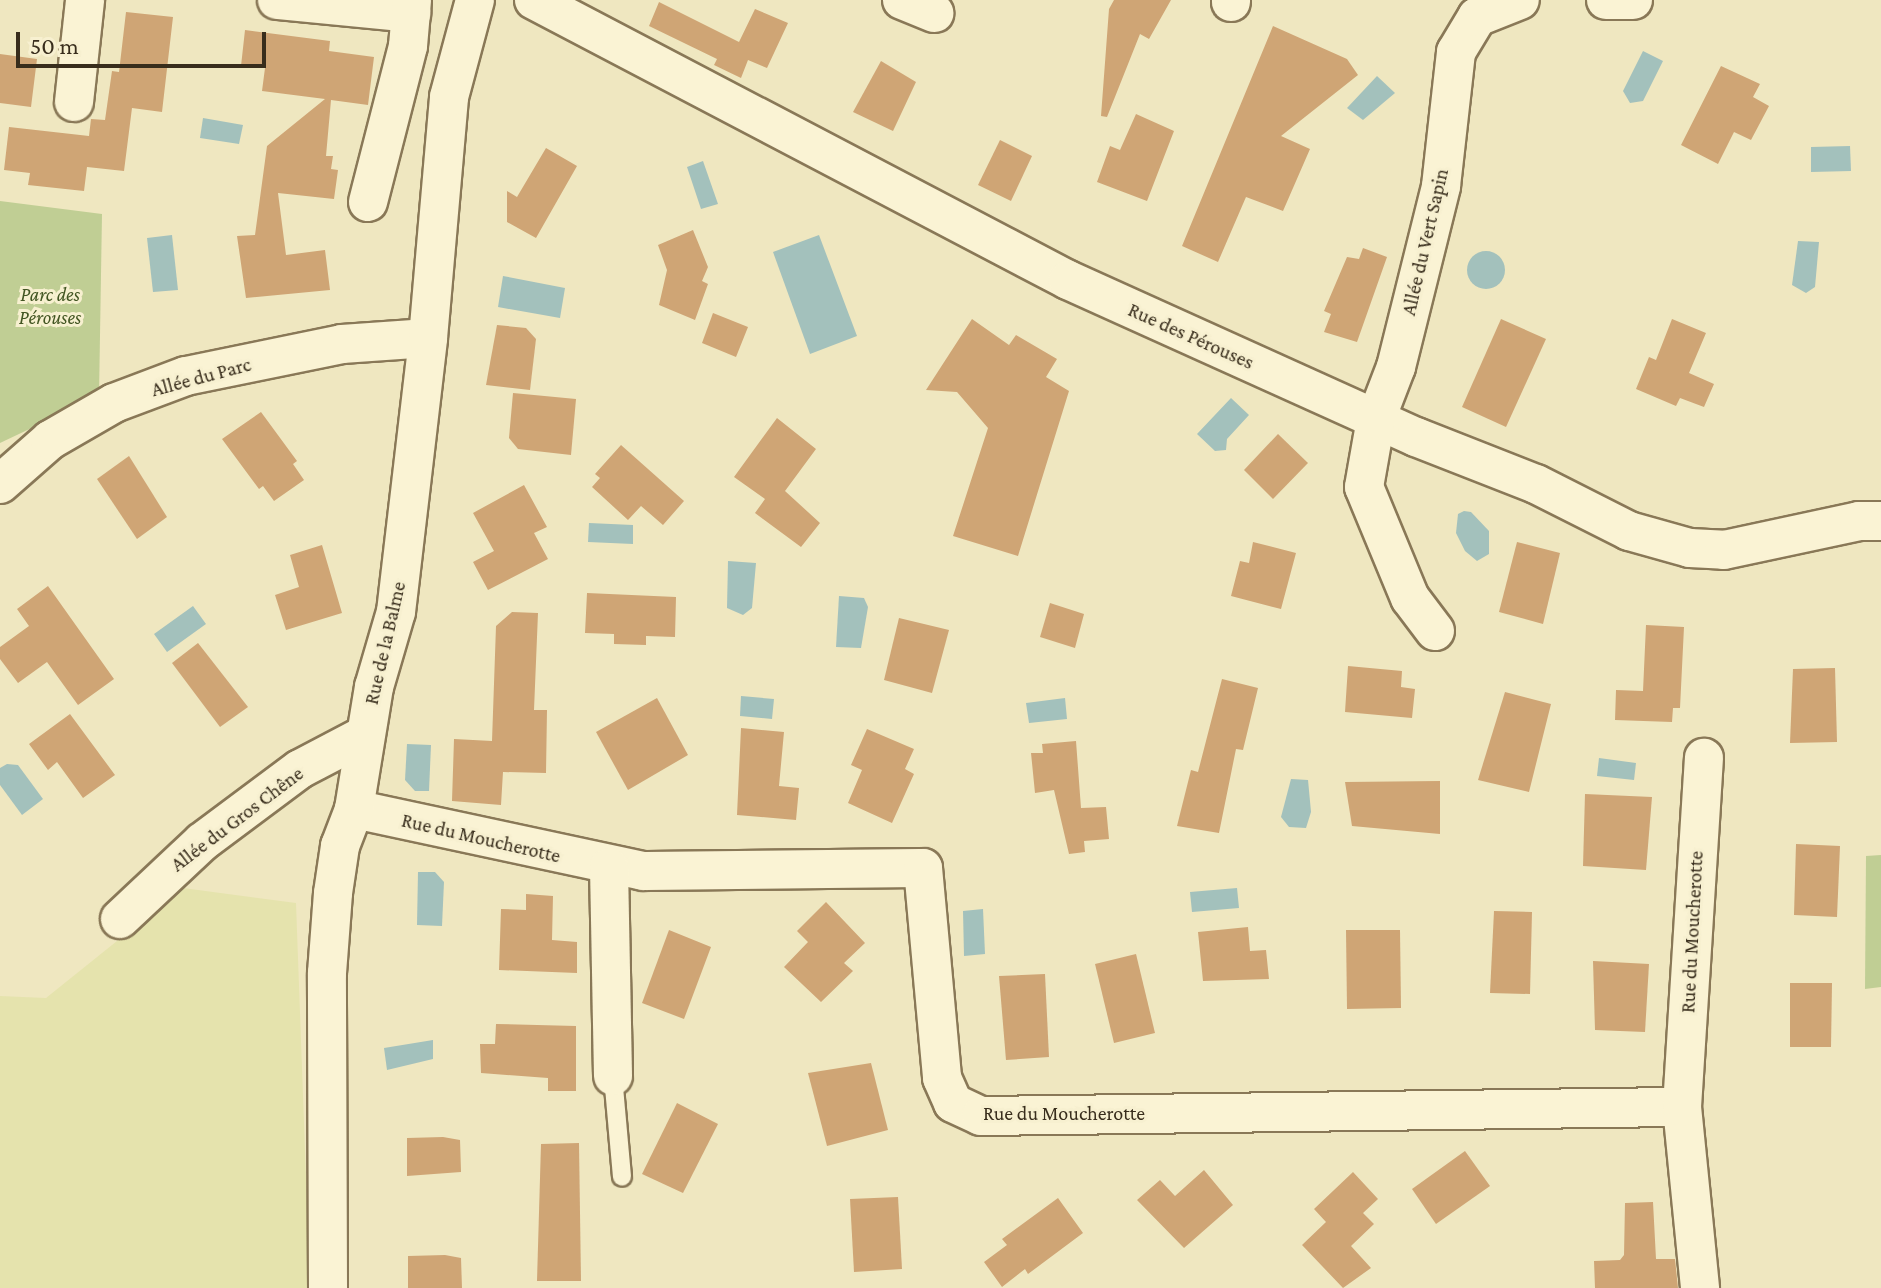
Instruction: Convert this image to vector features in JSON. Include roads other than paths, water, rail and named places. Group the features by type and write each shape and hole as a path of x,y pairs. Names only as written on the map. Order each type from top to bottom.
{"street":[{"path":"74,102 85,0"},
{"path":"277,0 412,6 408,46 368,202"},
{"name":"Rue de la Balme","path":"328,1288 327,973 340,846 354,809 365,735 396,612 428,338 449,97 475,0"},
{"name":"Rue des Pérouses","path":"534,0 1038,266 1376,419 1536,484 1629,531 1690,548 1724,550 1859,521 1881,521"},
{"name":"Allée du Vert Sapin","path":"1435,631 1410,598 1364,487 1376,419 1396,367 1441,186 1456,52 1477,17 1520,0"},
{"path":"1606,0 1633,0"},
{"name":"Allée du Parc","path":"0,484 50,440 114,403 186,376 342,344 428,338"},
{"name":"Allée du Gros Chêne","path":"120,919 151,885 214,833 300,769 365,735"},
{"name":"Rue du Moucherotte","path":"1700,1288 1682,1107 1704,758"},
{"name":"Rue du Moucherotte","path":"354,809 609,867 923,868 942,1078 953,1103 981,1116 1682,1107"},
{"path":"609,867 613,1076"}],"lane":[{"path":"613,1076 622,1177"}],"water":[{"path":"1643,51 1663,61 1643,101 1630,103 1623,91"},
{"path":"1377,76 1395,93 1363,120 1347,108"},
{"path":"203,118 243,125 239,144 200,138"},
{"path":"1850,146 1851,171 1811,172 1811,147"},
{"path":"703,161 718,204 701,209 687,167"},
{"path":"172,235 178,290 153,292 147,238"},
{"path":"819,235 857,336 810,354 773,252"},
{"path":"1798,241 1819,242 1815,287 1806,293 1792,285"},
{"path":"1486,251 1500,256 1505,270 1500,284 1486,289 1472,284 1467,270 1472,256"},
{"path":"503,276 565,288 560,318 498,307"},
{"path":"1231,398 1249,415 1227,439 1226,450 1215,451 1197,434"},
{"path":"1471,512 1489,531 1489,554 1477,561 1465,551 1456,533 1458,514"},
{"path":"589,523 633,525 633,544 588,542"},
{"path":"728,561 756,563 752,608 743,615 727,608"},
{"path":"839,596 864,598 868,607 861,648 836,647"},
{"path":"193,606 206,624 167,652 154,634"},
{"path":"741,696 774,699 772,719 740,716"},
{"path":"1065,698 1067,719 1029,723 1026,703"},
{"path":"407,744 431,745 429,791 415,791 405,780"},
{"path":"1599,758 1636,763 1634,780 1597,776"},
{"path":"7,764 18,765 43,799 22,815 0,785 0,768"},
{"path":"1291,779 1308,780 1311,812 1306,828 1289,827 1281,817"},
{"path":"418,872 435,872 444,882 442,926 417,925"},
{"path":"1237,888 1239,908 1192,912 1190,892"},
{"path":"983,909 985,954 964,956 963,911"},
{"path":"433,1040 433,1059 387,1070 384,1048"}],"park label":[{"name":"Parc des Pérouses","path":"50,306"}]}
